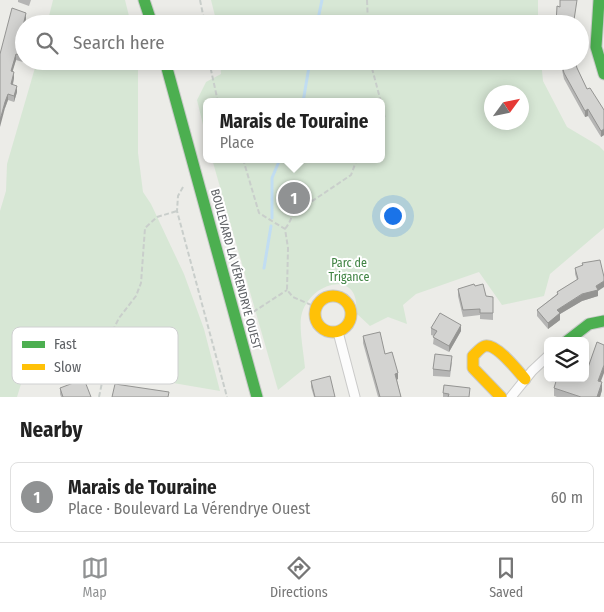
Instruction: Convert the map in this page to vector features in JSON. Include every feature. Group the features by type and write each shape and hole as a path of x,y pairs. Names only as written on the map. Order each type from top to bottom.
{"main road":[{"path":"144,0 149,15"},
{"path":"150,0 154,15"},
{"path":"599,0 594,45 598,62 604,74"},
{"name":"BOULEVARD LA VÉRENDRYE OUEST","path":"167,70 257,397"},
{"path":"335,296 346,302 351,313 348,324 338,332 326,331 317,324 315,318 316,307 323,298 335,296"},
{"path":"572,337 589,324 604,322"},
{"path":"501,397 473,368 473,356 477,350 489,345 496,348 525,379"}],"street":[{"path":"338,332 355,397"},
{"path":"511,397 525,379 544,360"}],"path":[{"path":"200,0 203,15"},
{"path":"367,0 368,15"},
{"path":"210,70 217,98"},
{"path":"372,70 380,98"},
{"path":"244,163 259,213 285,229"},
{"path":"316,307 293,297 287,290 288,248 285,229 293,214 351,175 356,163"},
{"path":"183,187 178,196 177,211 227,397"},
{"path":"289,201 293,214"},
{"path":"114,327 136,296 141,283 144,228 157,217 177,211"},
{"path":"236,322 287,290"},
{"path":"99,397 102,384"}],"green space":[{"path":"53,0 125,0 129,15 49,15"},
{"path":"211,0 538,0 538,15 215,15"},
{"path":"34,70 138,70 138,153 143,192 151,204 184,274 204,329 220,391 178,384 178,327 12,327 12,384 21,384 17,397 0,397 0,211 6,191 7,164"},
{"name":"Parc de Trigance","path":"221,70 542,70 543,81 567,127 604,151 604,228 550,274 544,296 502,305 479,272 416,294 403,305 407,324 388,317 370,326 356,313 356,299 351,290 344,285 335,284 325,287 315,293 307,302 302,313 301,332 305,368 278,390 213,163 385,163 385,98 203,98 203,125 197,100 206,82 221,74"}],"building":[{"path":"560,0 577,0 575,15 556,15 557,6 560,7"},
{"path":"12,8 26,13 26,15 15,15 15,57 11,71 14,72 11,84 17,86 14,96 8,94 0,120 0,54"},
{"path":"563,70 578,70 587,89 590,88 604,110 604,129 601,131 588,109 585,111"},
{"path":"600,260 604,281 596,286 598,290 582,294 557,310 560,313 548,323 537,310 558,294 557,292 578,279 575,268 583,265 582,263"},
{"path":"474,284 475,286 483,284 486,296 493,297 493,313 480,313 480,309 463,310 458,289"},
{"path":"440,313 461,325 449,346 433,337 437,331 431,328"},
{"path":"380,332 385,354 392,352 398,373 395,374 401,397 380,397 363,336"},
{"path":"597,342 604,345 604,365 598,381 602,382 597,397 581,397 554,388 556,382 589,382 589,365"},
{"path":"435,354 452,356 450,371 433,369"},
{"path":"330,376 335,397 315,397 311,381"},
{"path":"71,384 86,384 91,397 63,397 60,388"},
{"path":"115,384 169,392 168,397 112,397"},
{"path":"444,385 470,388 469,397 448,397 449,394 443,393"}],"waterway":[{"path":"319,15 322,0"},
{"path":"304,98 308,70"},
{"path":"272,218 272,178 278,163"},
{"path":"264,268 271,226"}],"traffic: fast":[{"path":"144,0 149,15"},
{"path":"599,0 596,47 604,74"},
{"path":"167,70 257,397"},
{"path":"572,337 589,324 604,321"}],"traffic: slow":[{"path":"333,296 340,297 346,301 350,307 351,314 350,321 346,327 340,331 333,332 326,331 320,327 316,321 315,314 316,307 320,301 326,297 333,296"},
{"path":"501,397 473,368 473,356 482,347 490,346 501,353 525,379"}],"place":[{"name":"Marais de Touraine","path":"294,198"}]}
